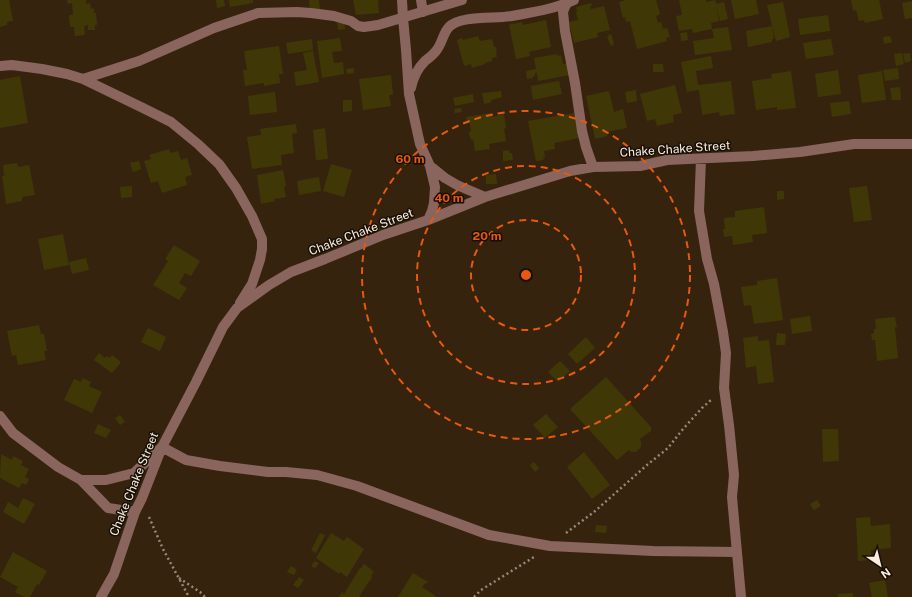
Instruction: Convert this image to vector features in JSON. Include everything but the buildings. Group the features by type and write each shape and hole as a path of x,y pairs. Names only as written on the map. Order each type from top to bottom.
{"street":[{"path":"402,0 409,94 420,144 430,166 435,187 434,203 428,220"},
{"path":"421,0 423,12"},
{"path":"83,78 138,61 214,28 258,13 297,12 334,16 364,27 378,25 462,0"},
{"path":"409,94 414,76 419,68 437,50 446,31 456,22 468,19 510,16 546,9 571,2"},
{"path":"571,2 564,7 564,31 575,82 582,131 593,166"},
{"path":"0,66 12,65 42,68 83,78 171,122 200,145 219,164 236,188 252,216 262,239 260,260 252,284 237,308"},
{"name":"Chake Chake Street","path":"101,597 114,574 135,512 162,447 223,327 237,308 269,285 291,272 383,235 428,220 485,198 570,171 593,166 640,166 667,160 800,152 854,144 912,144"},
{"path":"701,158 699,210 707,259 714,284 726,353 724,388 734,475 732,497 741,597"},
{"path":"430,166 457,185 485,198"},
{"path":"0,416 13,433 58,467 80,480 108,508 135,512"},
{"path":"80,480 106,480 134,473 162,447 186,460 268,472 317,475 357,486 489,535 550,546 653,551 737,552"}],"path":[{"path":"474,597 481,590 550,546 594,512 668,448 702,408 724,388"},
{"path":"142,498 163,549 189,597"},
{"path":"179,578 205,597"}]}
